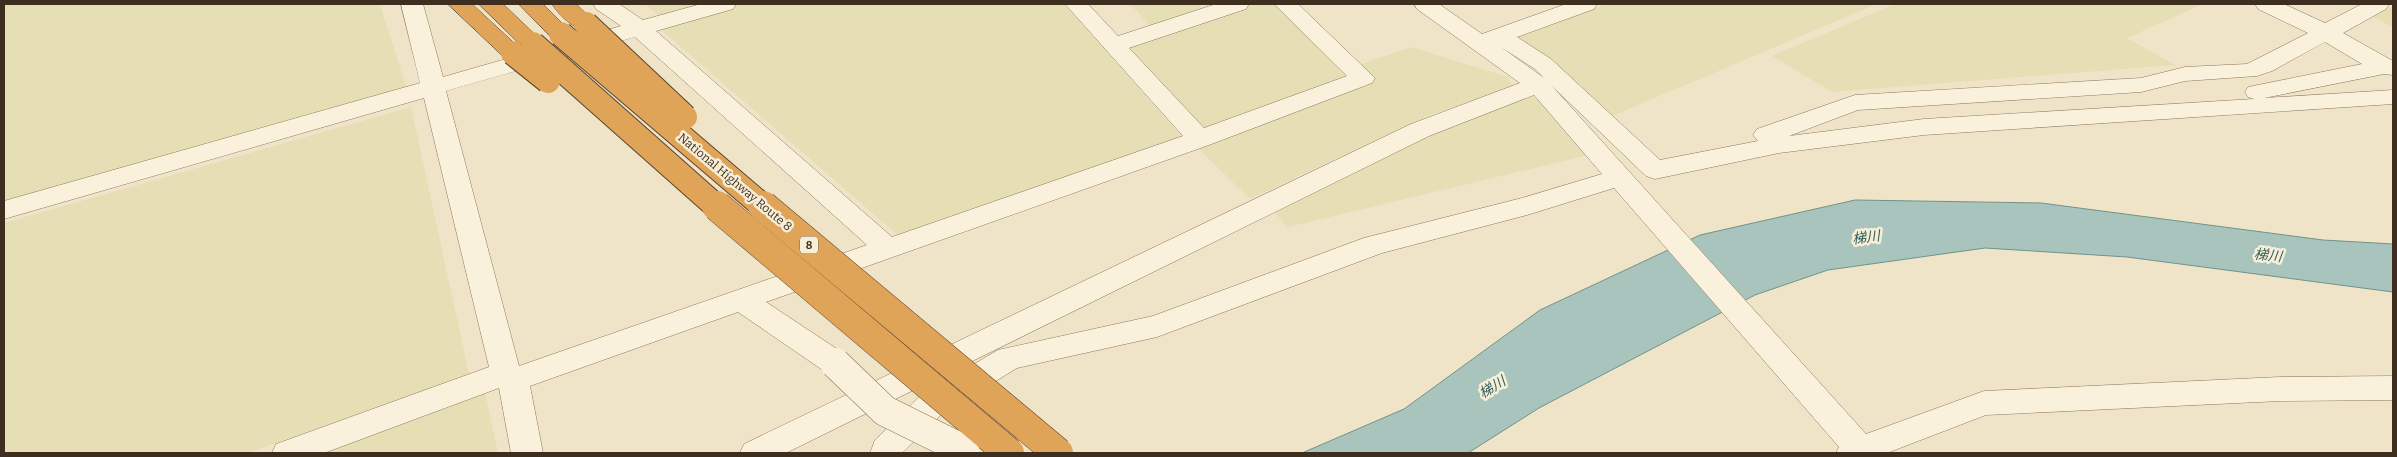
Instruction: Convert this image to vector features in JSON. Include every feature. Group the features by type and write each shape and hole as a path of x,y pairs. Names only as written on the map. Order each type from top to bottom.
{"highway":[{"path":"459,4 523,48"},
{"name":"8","path":"490,4 523,48 702,194 1009,453"},
{"name":"National Highway Route 8","path":"530,4 574,29 727,176 1058,453"},
{"path":"563,4 574,29"}],"street":[{"path":"412,4 510,377 527,453"},
{"path":"604,4 639,28 889,249"},
{"path":"4,210 725,4"},
{"path":"1076,4 1200,139"},
{"path":"1114,45 1238,4"},
{"path":"288,453 510,377 742,301 1200,139 1363,78 1285,4"},
{"path":"1426,4 1487,41 1538,85 1856,448 1984,403 2280,389 2393,388"},
{"path":"1487,41 1586,4"},
{"path":"2266,4 2324,32 2388,68"},
{"path":"1746,151 1755,139 1855,103 2141,85 2185,74 2249,71 2264,66 2378,4"},
{"path":"1487,41 1511,42 1543,64 1655,170 1746,151 1832,137 1924,126 2020,122 2393,97"},
{"path":"2231,108 2231,98 2388,68"},
{"path":"756,453 1420,130 1538,85"},
{"path":"886,453 886,449 931,405 1009,358 1157,326 1374,245 1623,183"},
{"path":"742,301 835,363 886,411 968,453"}],"shaded area":[{"path":"4,4 380,4 408,93 4,207"},
{"path":"644,4 699,4 659,15"},
{"path":"740,4 1064,4 1183,138 900,237 658,27"},
{"path":"1130,4 1198,4 1203,8 1151,26"},
{"path":"1255,4 1275,4 1351,76 1201,129 1125,45"},
{"path":"1606,4 1877,4 1605,119 1500,44"},
{"path":"1895,4 2203,4 2127,38 2175,65 1832,92 1772,56"},
{"path":"2393,6 2393,27 2371,16"},
{"path":"1411,47 1508,77 1513,87 1429,115 1250,199 1196,146 1372,83 1356,66"},
{"path":"1529,94 1606,151 1288,227 1269,207 1445,127"},
{"path":"411,107 469,374 248,453 4,453 4,223"},
{"path":"485,393 498,453 320,453"}],"water":[{"name":"梯川","path":"1855,200 2041,203 2323,240 2393,244 2393,292 2127,257 1985,248 1828,270 1755,295 1539,408 1468,453 1302,453 1404,409 1540,310 1700,235"}]}
